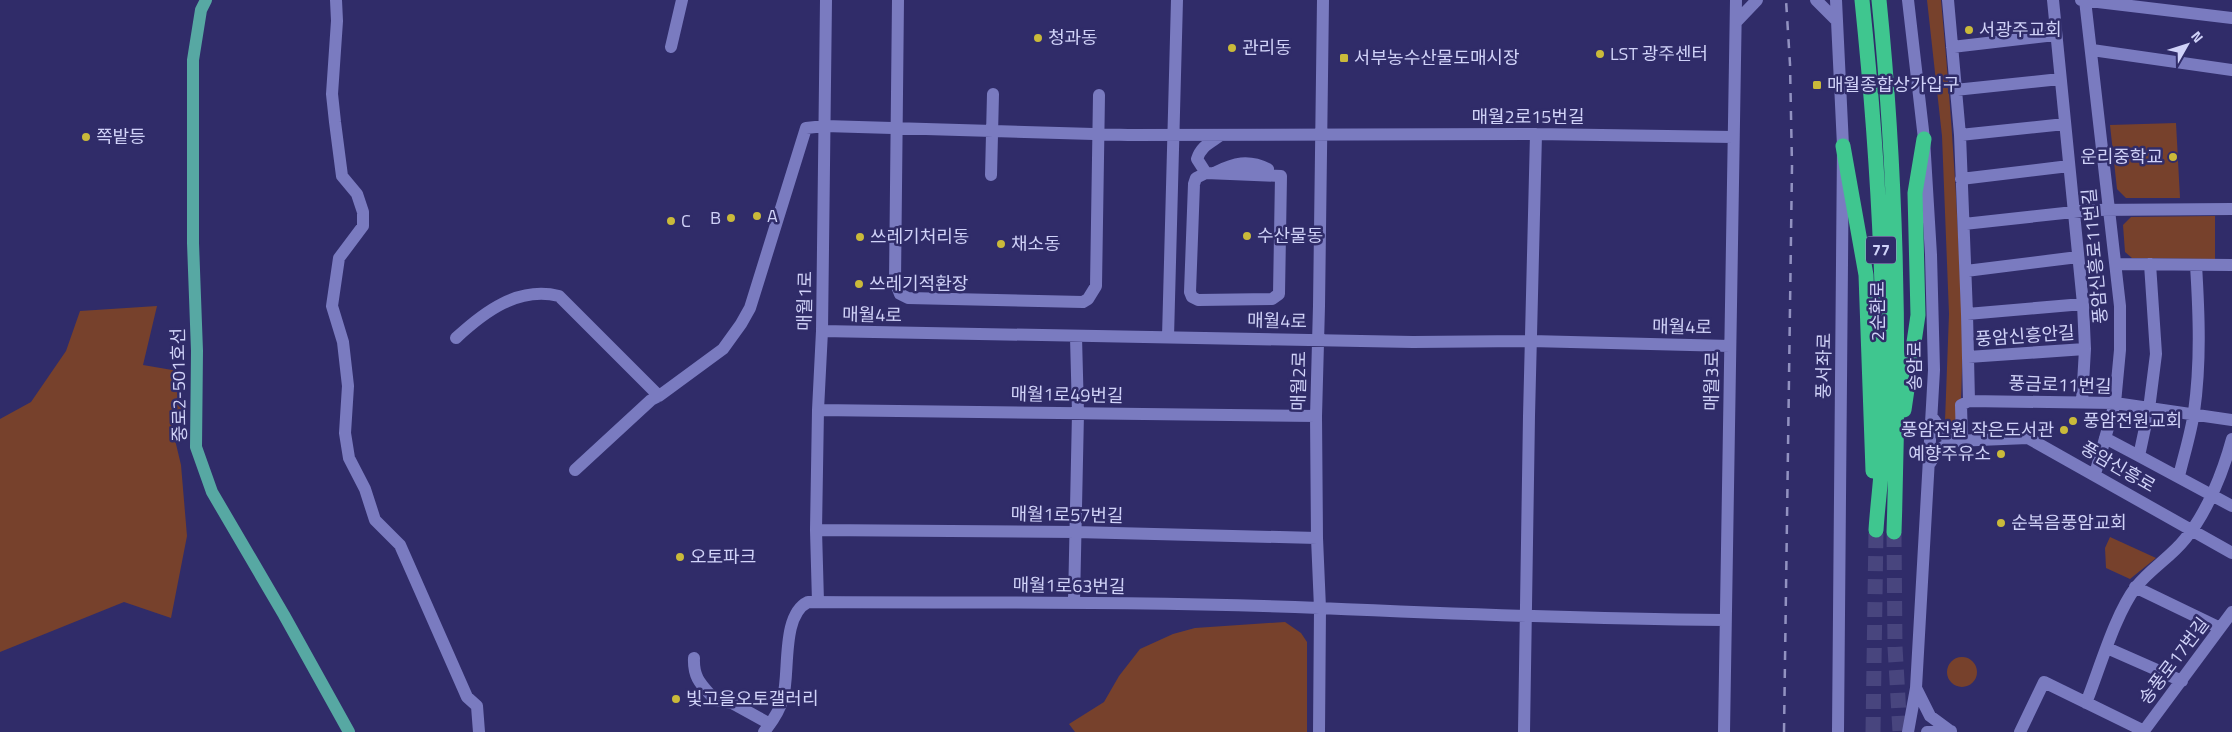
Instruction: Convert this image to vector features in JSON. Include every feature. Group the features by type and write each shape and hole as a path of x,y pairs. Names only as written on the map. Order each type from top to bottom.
{"highway":[{"name":"2순환로","path":"1844,146 1866,275 1870,352 1871,447 1876,530 1883,436 1881,232 1877,161 1862,0"},
{"name":"2순환로","path":"1878,0 1885,62 1896,247 1897,460 1894,532"},
{"path":"1897,460 1918,315 1915,193 1924,139"}],"main road":[{"name":"중로2-501호선","path":"206,0 201,10 193,60 193,243 197,351 196,447 212,492 284,614 349,732"}],"street":[{"path":"336,0 337,21 332,94 342,176 357,194 363,212 363,226 339,258 332,306 343,342 348,386 345,433 349,458 364,489 375,520 400,545 467,697 477,706 479,732"},
{"path":"671,47 682,0"},
{"name":"매월1로","path":"818,602 816,530 826,126 826,0"},
{"path":"898,0 896,287 900,294 908,298 1083,302 1088,298 1096,286 1099,95"},
{"path":"1168,337 1177,0"},
{"name":"매월2로","path":"1319,732 1320,608 1317,538 1316,416 1323,0"},
{"name":"매월3로","path":"1724,732 1724,620 1736,0"},
{"path":"1736,22 1757,0"},
{"path":"1816,0 1837,21"},
{"name":"풍서좌로","path":"1836,0 1844,146 1838,732"},
{"name":"풍암신흥안길","path":"1948,0 1960,135 1968,314 1969,401"},
{"name":"풍암신흥안길","path":"2053,0 2083,304 2085,349 2082,401"},
{"path":"2081,0 2232,18"},
{"name":"풍암신흥로11번길","path":"2085,0 2117,264 2120,306 2120,350 2115,403 2095,474"},
{"name":"송암로","path":"1908,732 1916,688 1934,370 1931,254 1924,139 1909,2"},
{"path":"1952,46 2055,35"},
{"path":"2092,50 2232,70"},
{"path":"1955,90 2060,78"},
{"path":"991,175 993,94"},
{"path":"1960,135 2065,124"},
{"path":"575,470 651,400 724,349 750,308 806,128 826,126"},
{"name":"매월2로15번길","path":"826,126 896,130 1172,135 1322,133 1733,137"},
{"path":"1221,134 1202,146 1199,152 1197,160 1210,173 1281,176 1279,294 1266,300 1198,300 1192,297 1190,292 1194,184 1196,178 1210,173 1234,163 1260,165 1268,169"},
{"path":"1524,732 1536,134"},
{"path":"1962,179 2069,166"},
{"path":"1964,224 2109,209 2232,209"},
{"path":"1966,271 2078,257"},
{"path":"2117,264 2232,265"},
{"path":"2139,456 2149,409 2156,354 2150,264"},
{"path":"2179,476 2194,414 2199,360 2200,317 2196,265"},
{"path":"1169,293 1190,292"},
{"path":"456,338 481,316 504,302 534,294 547,293 559,296 659,396"},
{"name":"풍암신흥안길","path":"1968,314 2083,304"},
{"name":"매월4로","path":"822,332 1413,342 1531,341 1730,346"},
{"path":"1074,602 1078,413 1076,337"},
{"name":"풍암신흥안길","path":"1968,357 2085,349"},
{"path":"1958,441 1961,405 1969,401"},
{"name":"풍금로11번길","path":"1969,401 2082,401 2115,403 2232,420"},
{"name":"매월1로49번길","path":"818,410 1316,416"},
{"path":"1932,417 1947,438 1958,441"},
{"name":"풍암신흥로","path":"1958,441 2028,438 2095,474 2232,553"},
{"path":"2105,438 2232,506"},
{"path":"2086,704 2121,613 2135,587 2184,541 2192,530 2216,487 2232,439"},
{"path":"1929,464 1938,450 1958,441"},
{"name":"매월1로57번길","path":"816,530 1076,532 1317,538"},
{"path":"2135,587 2220,628"},
{"path":"694,658 696,679 715,700 732,702 767,728 783,699 791,627 798,608 808,602 818,602"},
{"name":"매월1로63번길","path":"818,602 1074,602 1724,620"},
{"name":"송풍로17번길","path":"2020,732 2044,682 2143,732 2232,612"},
{"path":"2107,648 2182,681"},
{"path":"1916,688 1930,716 1951,731"},
{"path":"1927,732 1951,731"}],"shaded area":[{"path":"1927,0 1941,0 1956,190 1962,364 1959,430 1952,431 1945,421 1949,314 1942,136"},
{"path":"2176,123 2180,198 2126,198 2117,189 2110,125"},
{"path":"2215,216 2215,259 2132,258 2125,252 2123,225 2131,217"},
{"path":"157,306 143,365 178,371 181,412 171,423 181,465 187,536 171,618 124,602 0,652 0,419 31,402 66,351 80,311"},
{"path":"2110,537 2156,558 2130,579 2106,568 2105,548"},
{"path":"1285,622 1301,633 1307,642 1307,732 1075,732 1069,724 1104,702 1119,676 1140,649 1173,634 1195,628"},
{"path":"1962,657 1968,658 1976,666 1976,678 1968,686 1962,687 1956,686 1948,678 1947,672 1948,666 1956,658"}],"tunnel":[{"path":"1873,732 1876,530"},
{"path":"1894,532 1895,647 1900,732"}],"railway":[{"path":"1784,732 1792,166 1790,64 1786,0"}],"place":[{"name":"서광주교회","path":"1969,30"},
{"name":"청과동","path":"1038,38"},
{"name":"관리동","path":"1232,48"},
{"name":"LST 광주센터","path":"1600,54"},
{"name":"서부농수산물도매시장","path":"1344,58"},
{"name":"매월종합상가입구","path":"1817,85"},
{"name":"쪽밭등","path":"86,137"},
{"name":"운리중학교","path":"2173,157"},
{"name":"A","path":"757,216"},
{"name":"B","path":"731,218"},
{"name":"C","path":"671,221"},
{"name":"수산물동","path":"1247,236"},
{"name":"쓰레기처리동","path":"860,237"},
{"name":"채소동","path":"1001,244"},
{"name":"쓰레기적환장","path":"859,284"},
{"name":"풍암전원교회","path":"2073,421"},
{"name":"풍암전원 작은도서관","path":"2064,430"},
{"name":"예향주유소","path":"2001,454"},
{"name":"순복음풍암교회","path":"2001,523"},
{"name":"오토파크","path":"680,557"},
{"name":"빛고을오토갤러리","path":"676,699"}]}
